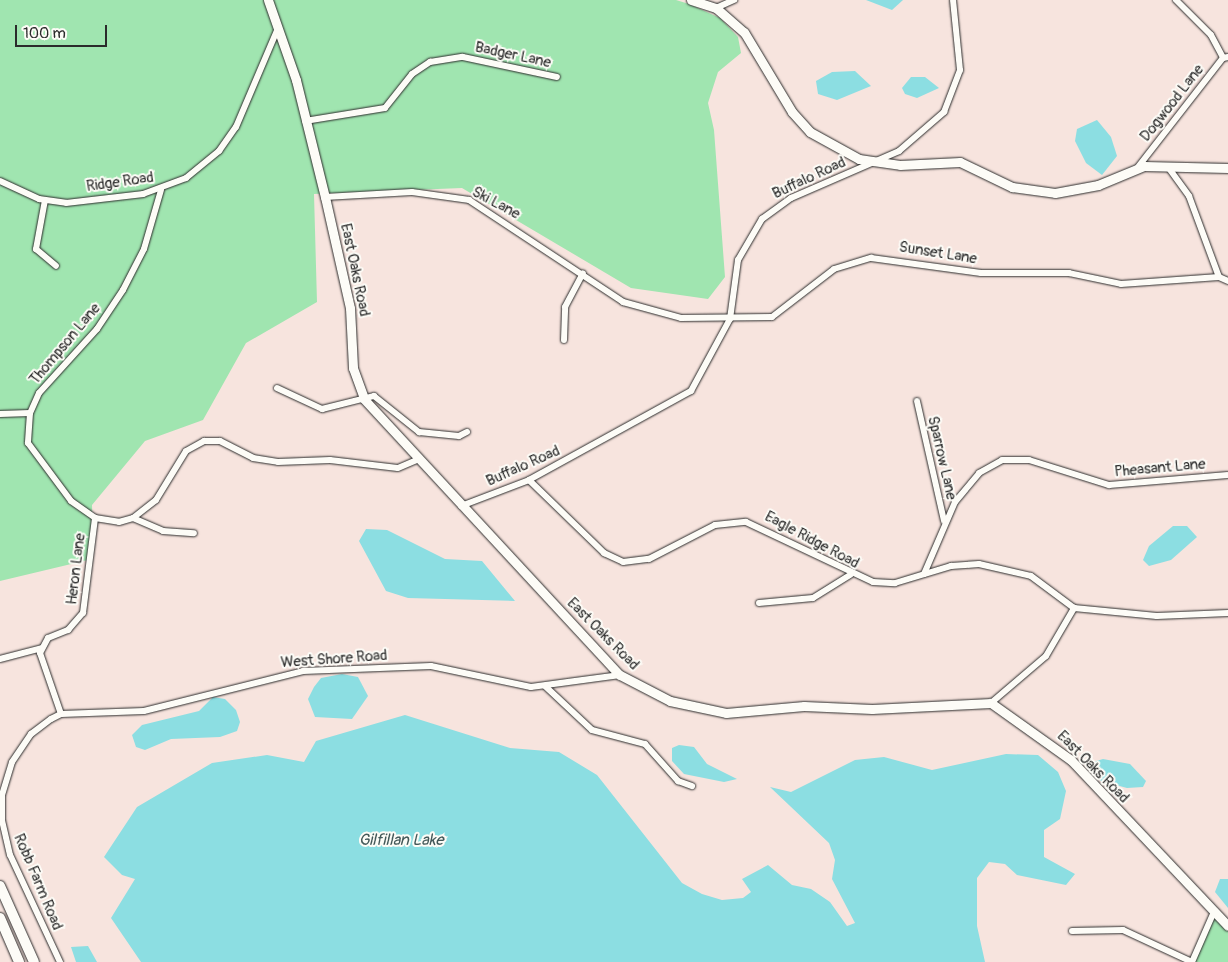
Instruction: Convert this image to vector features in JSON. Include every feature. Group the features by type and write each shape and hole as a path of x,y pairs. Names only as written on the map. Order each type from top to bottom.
{"main road":[{"path":"0,886 34,962"},
{"path":"0,918 20,962"}],"street":[{"name":"East Oaks Road","path":"268,0 278,28 325,197 350,308 353,368 364,400 417,460 620,674 670,701 726,713 804,706 872,710 991,703 1071,760 1213,914 1228,926"},
{"path":"691,0 716,8 752,41 792,112 810,132 845,154 873,162 960,162 1012,187 1048,193 1084,189 1138,168 1228,168"},
{"path":"716,8 734,0"},
{"name":"Buffalo Road","path":"461,506 529,480 691,390 730,319 738,260 762,219 791,198 873,162 920,137 949,103 960,70 953,0"},
{"path":"1176,0 1211,35 1225,57"},
{"name":"Ridge Road","path":"0,181 45,200 66,202 161,190 198,170 228,139 278,28"},
{"name":"Dogwood Lane","path":"1138,168 1225,57"},
{"name":"Badger Lane","path":"305,122 385,108 412,74 430,62 464,58 557,77"},
{"path":"1168,167 1189,196 1218,277 1228,282"},
{"name":"Thompson Lane","path":"133,518 119,522 95,518 71,501 32,451 27,433 30,414 46,385 97,329 124,290 151,230 161,190"},
{"name":"Ski Lane","path":"325,197 412,192 469,200 583,273 622,302 651,313 730,319"},
{"path":"45,200 36,249 56,266"},
{"name":"Sunset Lane","path":"730,319 781,313 834,269 870,258 981,273 1069,274 1121,284 1218,277"},
{"path":"564,340 565,307 583,273"},
{"path":"277,388 322,409 374,396 426,434 459,436 466,432"},
{"name":"Sparrow Lane","path":"916,401 944,521"},
{"path":"0,414 30,414"},
{"path":"133,518 149,507 182,456 200,442 220,440 253,458 278,462 330,460 398,468 417,460"},
{"name":"Pheasant Lane","path":"924,574 944,521 979,473 1011,458 1109,485 1228,475"},
{"name":"Eagle Ridge Road","path":"529,480 615,559 648,559 715,525 746,522 766,527 850,575 884,583 965,564 1007,568 1044,583 1074,608"},
{"name":"Heron Lane","path":"0,659 42,648 83,613 95,518"},
{"path":"133,518 163,531 194,532"},
{"path":"758,603 813,598 850,575"},
{"path":"991,703 1046,656 1074,608 1157,616 1228,613"},
{"path":"42,648 42,665 61,714"},
{"name":"West Shore Road","path":"61,714 144,711 303,671 419,665 504,685 545,686 620,674"},
{"path":"545,686 592,730 645,744 678,781 692,786"},
{"name":"Robb Farm Road","path":"60,962 10,855 1,807 17,752 36,730 61,714"},
{"path":"1072,931 1123,930 1192,962 1213,914"}],"green space":[{"path":"0,0 676,0 689,4 720,18 738,37 741,53 718,72 708,103 714,130 725,277 708,299 631,288 462,188 314,194 317,302 246,343 203,420 145,441 92,505 93,540 88,560 0,581"},
{"path":"1213,914 1228,926 1228,962 1192,962"}],"water":[{"path":"866,0 903,0 892,10"},
{"path":"855,71 871,86 837,100 818,94 816,81 832,72"},
{"path":"911,77 925,77 939,88 917,98 905,94 902,88"},
{"path":"1097,120 1111,137 1117,156 1102,175 1086,163 1075,141 1077,129"},
{"path":"1173,526 1187,526 1197,537 1171,560 1149,566 1143,560 1149,546"},
{"path":"366,529 387,530 445,559 482,561 515,601 408,598 386,591 359,541"},
{"path":"342,674 358,677 368,696 352,719 315,717 308,699 314,687 321,678"},
{"path":"213,697 225,699 236,710 240,722 237,731 220,737 171,739 145,750 136,747 132,735 142,725 199,711"},
{"name":"Gilfillan Lake","path":"405,715 510,748 559,752 597,775 682,883 702,894 722,900 743,898 751,892 742,879 768,865 792,885 811,889 830,902 847,926 855,923 832,879 835,860 829,843 770,787 791,792 855,760 884,757 932,770 1006,754 1038,755 1058,772 1066,791 1060,819 1044,830 1044,857 1075,874 1066,885 1017,875 1005,864 989,862 977,878 977,926 985,962 141,962 111,918 135,879 122,875 104,857 137,807 212,763 267,755 304,762 316,741"},
{"path":"679,745 694,747 707,764 737,779 724,782 684,774 672,761 672,748"},
{"path":"1103,759 1130,764 1146,781 1143,787 1127,788 1101,781 1091,771 1093,762"},
{"path":"1220,879 1228,879 1228,908 1215,892"},
{"path":"88,946 97,962 76,962 71,947"}]}
